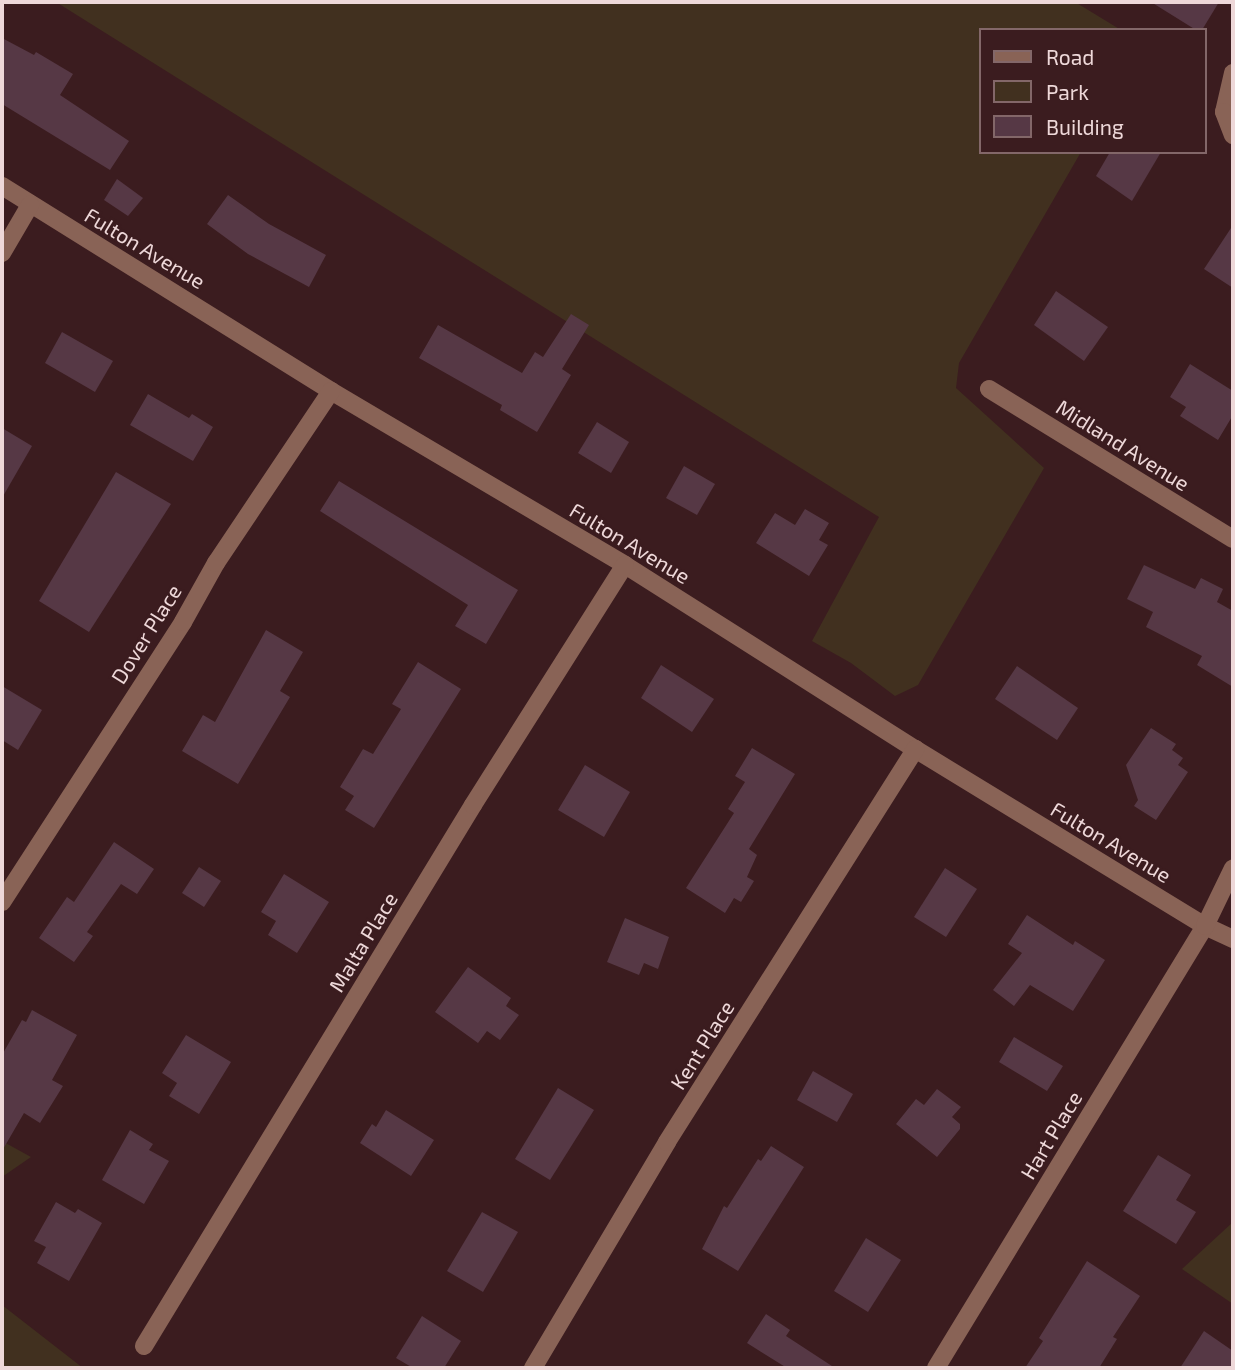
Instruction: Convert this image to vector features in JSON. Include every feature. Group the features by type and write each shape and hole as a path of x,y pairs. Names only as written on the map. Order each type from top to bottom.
{"street":[{"path":"1233,73 1224,112 1233,135"},
{"name":"Fulton Avenue","path":"2,186 331,391 625,565 915,749 1205,926 1233,939"},
{"path":"2,253 30,205"},
{"name":"Midland Avenue","path":"989,389 1233,540"},
{"name":"Dover Place","path":"2,902 183,622 216,563 331,391"},
{"name":"Malta Place","path":"144,1346 473,804 625,565"},
{"name":"Kent Place","path":"533,1368 667,1142 915,749"},
{"name":"Hart Place","path":"936,1368 1205,926 1233,868"}],"green space":[{"path":"56,2 1075,2 1118,28 979,28 979,154 1080,154 959,363 956,388 1044,468 918,685 895,696 851,663 812,641 879,517"},
{"path":"2,1141 31,1157 2,1177"},
{"path":"1233,1222 1233,1304 1182,1269"},
{"path":"2,1305 83,1368 2,1368"}],"building":[{"path":"1151,2 1219,2 1203,28 1193,28"},
{"path":"2,38 34,55 36,52 73,74 60,95 129,141 110,170 2,104"},
{"path":"1109,154 1160,154 1132,201 1096,176"},
{"path":"117,179 143,198 128,216 104,200"},
{"path":"228,195 269,224 326,255 309,287 248,254 207,224"},
{"path":"1233,225 1233,288 1204,269"},
{"path":"1056,291 1108,327 1084,361 1034,325"},
{"path":"571,314 589,325 562,369 571,375 537,432 500,410 502,405 419,358 438,325 522,373 535,352 543,357"},
{"path":"62,332 113,361 95,392 45,363"},
{"path":"1190,364 1233,391 1233,415 1218,440 1180,416 1186,407 1170,397"},
{"path":"148,394 189,418 192,414 213,427 193,461 130,425"},
{"path":"597,422 629,442 611,473 578,453"},
{"path":"2,428 32,446 2,498"},
{"path":"684,466 715,484 697,515 666,498"},
{"path":"116,472 171,504 89,632 39,601"},
{"path":"339,481 518,590 486,644 455,626 468,605 320,511"},
{"path":"805,509 829,523 819,540 828,545 809,576 756,543 775,513 795,525"},
{"path":"1144,565 1195,589 1201,578 1223,589 1217,602 1233,611 1233,687 1197,665 1202,656 1146,627 1153,612 1127,599"},
{"path":"266,630 303,652 280,691 290,697 238,784 182,751 203,715 215,722"},
{"path":"418,662 461,689 374,828 345,810 354,796 340,787 363,749 373,754 401,709 392,704"},
{"path":"661,665 714,699 692,732 641,698"},
{"path":"1017,666 1078,708 1057,740 995,699"},
{"path":"2,686 42,710 18,750 2,740"},
{"path":"1151,728 1176,744 1172,750 1183,758 1178,765 1188,772 1156,820 1134,806 1138,800 1126,765"},
{"path":"752,748 795,774 749,849 757,855 747,877 754,881 741,902 734,898 725,913 686,888 734,813 728,809 745,782 735,776"},
{"path":"585,765 630,792 604,837 558,810"},
{"path":"114,842 154,869 137,894 121,884 87,932 93,936 74,962 39,938 67,897 74,902"},
{"path":"199,867 221,881 204,907 182,893"},
{"path":"945,868 977,889 946,937 914,917"},
{"path":"284,874 329,902 297,953 268,935 276,921 261,912"},
{"path":"1027,915 1073,945 1075,941 1105,960 1073,1011 1030,985 1014,1006 993,990 1022,953 1008,944"},
{"path":"625,918 669,937 658,969 644,963 639,975 607,962"},
{"path":"468,967 511,998 506,1006 519,1015 500,1040 487,1031 478,1043 435,1012"},
{"path":"32,1010 77,1035 52,1080 63,1086 40,1123 24,1113 2,1151 2,1055 22,1020 26,1022"},
{"path":"186,1035 231,1062 199,1114 169,1096 177,1083 162,1073"},
{"path":"1014,1037 1063,1066 1047,1091 999,1062"},
{"path":"813,1071 853,1094 837,1122 797,1100"},
{"path":"558,1088 594,1110 550,1180 515,1159"},
{"path":"937,1089 961,1107 952,1117 960,1124 960,1129 937,1157 896,1124 916,1099 924,1105"},
{"path":"386,1110 434,1140 411,1176 360,1143 372,1124 376,1127"},
{"path":"130,1130 153,1144 149,1150 169,1161 144,1204 102,1180"},
{"path":"771,1146 804,1167 738,1271 702,1249 724,1206 727,1208 758,1159 761,1161"},
{"path":"1158,1155 1191,1175 1176,1200 1196,1212 1176,1244 1123,1211"},
{"path":"56,1202 75,1213 78,1209 102,1223 69,1281 37,1263 46,1247 34,1241"},
{"path":"482,1212 518,1232 483,1292 447,1271"},
{"path":"866,1238 901,1260 868,1312 834,1291"},
{"path":"1087,1261 1140,1296 1113,1337 1117,1339 1099,1368 1025,1368 1043,1341 1039,1338"},
{"path":"766,1314 790,1330 786,1336 835,1368 787,1368 747,1343"},
{"path":"422,1316 461,1341 444,1368 413,1368 396,1358"},
{"path":"1204,1331 1233,1351 1233,1368 1180,1368"}]}
